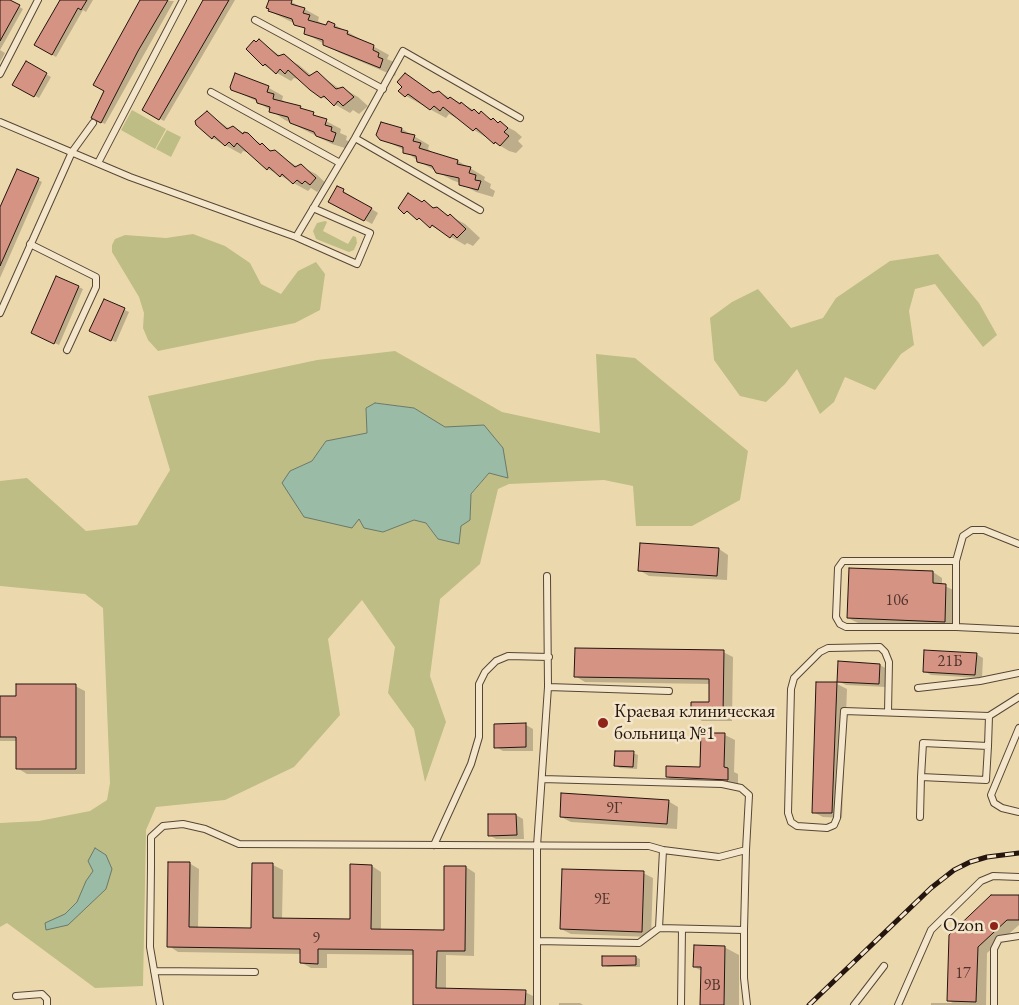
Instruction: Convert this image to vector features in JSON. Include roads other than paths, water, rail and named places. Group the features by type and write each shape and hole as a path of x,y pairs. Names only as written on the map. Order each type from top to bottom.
{"lane":[{"path":"0,74 38,0"},
{"path":"98,163 183,0"},
{"path":"254,20 382,89"},
{"path":"296,237 355,138 403,51 520,118"},
{"path":"211,92 340,163"},
{"path":"0,122 130,177 296,237 357,264 370,233 313,208"},
{"path":"0,314 72,152 93,123"},
{"path":"355,138 480,210"},
{"path":"30,244 96,277 96,287 67,350"},
{"path":"956,627 956,561 963,536 972,530 984,530 1019,544"},
{"path":"956,561 843,561 838,568 836,617 840,624 846,627 956,627 1019,630"},
{"path":"537,1005 537,846 549,657 547,576"},
{"path":"888,712 889,662 880,646 828,648 820,652 794,678 791,689 788,813 791,822 797,826 827,828 834,825 837,818 844,711 989,716 1019,697"},
{"path":"434,845 471,764 479,737 479,684 485,672 496,661 508,656 549,657"},
{"path":"918,688 980,681 1019,673"},
{"path":"548,687 669,691"},
{"path":"921,777 986,780 989,716"},
{"path":"1019,728 991,796 994,803 1002,808 1019,812"},
{"path":"920,817 923,743 988,746"},
{"path":"542,779 722,784 741,788 748,795 744,930 744,978 747,1005"},
{"path":"160,1005 150,947 151,837 163,826 183,824 205,829 239,844 649,846 663,850 719,857 746,850"},
{"path":"659,928 663,850"},
{"path":"898,1005 931,930 981,881 993,876 1019,877"},
{"path":"537,941 639,943 659,928 744,930"},
{"path":"682,928 682,1005"},
{"path":"994,1005 994,949 999,939 1019,936"},
{"path":"854,1005 884,966"},
{"path":"154,971 255,972"},
{"path":"16,996 42,994 47,999 47,1005"}],"railway":[{"path":"809,1005 931,888 954,870 970,862 987,857 1019,853"}],"place":[{"name":"Краевая клиническая больница №1","path":"603,723"},
{"name":"Ozon","path":"994,926"}]}
